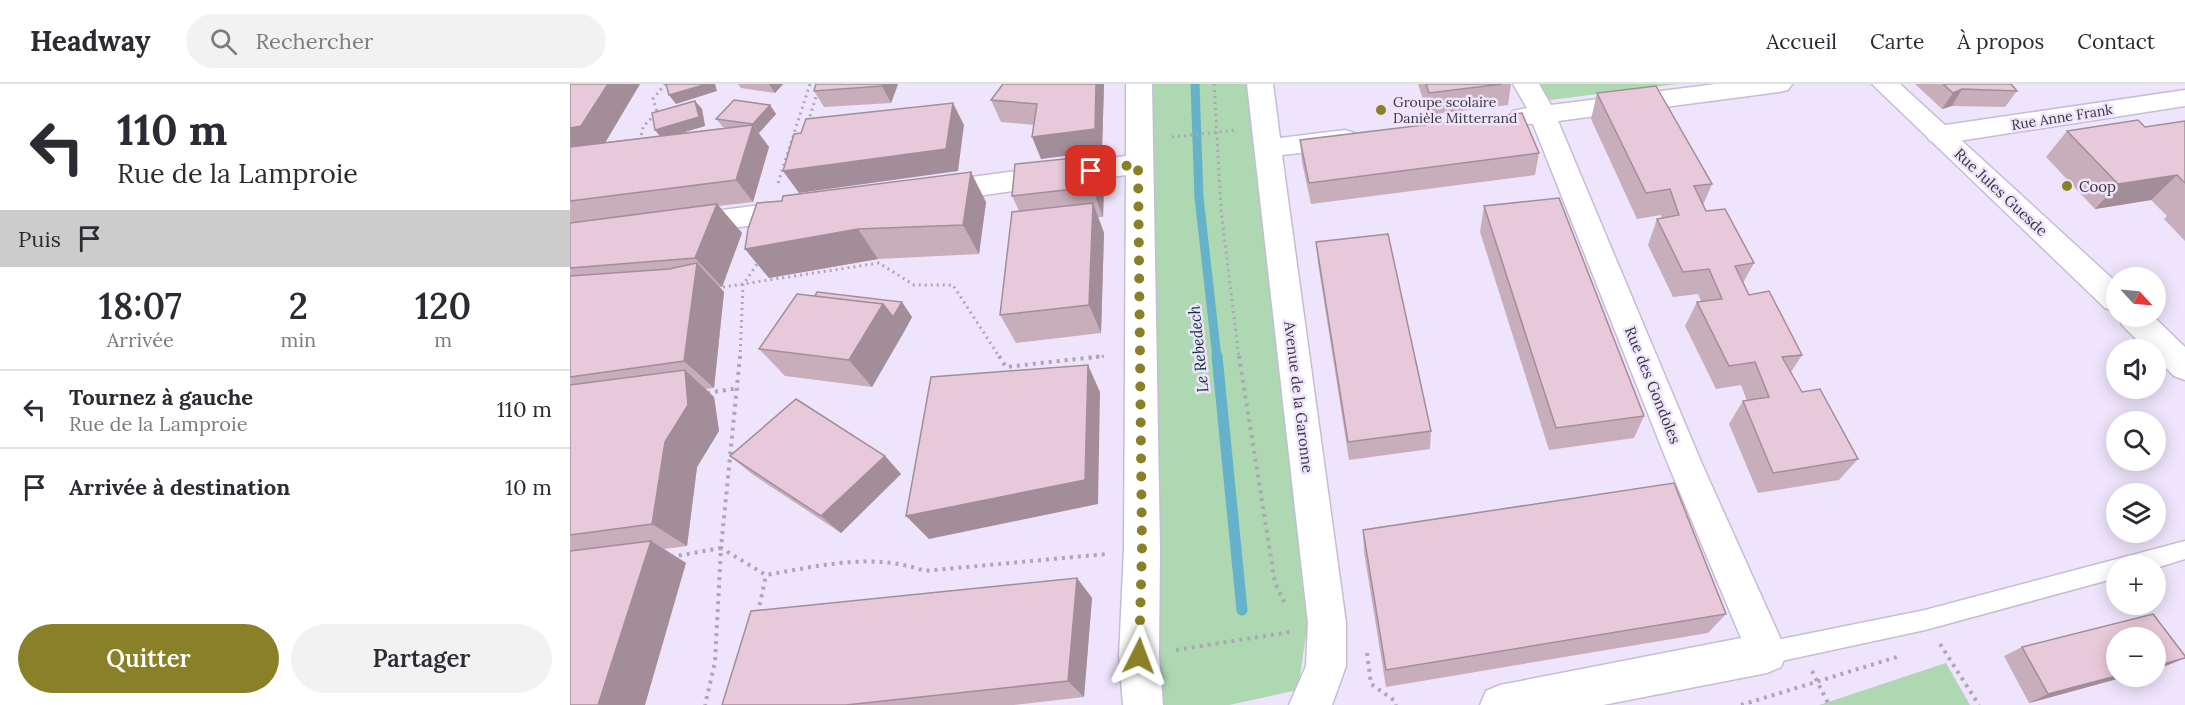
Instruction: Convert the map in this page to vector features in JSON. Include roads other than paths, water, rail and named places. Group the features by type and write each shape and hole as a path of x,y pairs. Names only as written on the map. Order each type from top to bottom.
{"street":[{"path":"1139,84 1142,549 1139,656 1143,705"},
{"name":"Avenue de la Garonne","path":"1260,84 1327,623 1328,656 1324,698"},
{"name":"Rue des Gondoles","path":"1526,84 1543,115 1685,464 1767,653"},
{"path":"1497,120 1779,84"},
{"name":"Rue Jules Guesde","path":"1884,84 2106,291"},
{"name":"Rue Anne Frank","path":"1939,135 2185,98"},
{"path":"1268,148 1370,136"},
{"path":"913,195 1138,164"},
{"path":"663,228 830,206"},
{"path":"2144,327 2185,367"},
{"path":"1500,705 1767,653"}],"lane":[{"path":"2166,555 2185,550"},
{"path":"1767,653 1925,620 2106,571"}],"waterway":[{"name":"Le Rebedech","path":"1195,84 1199,197 1217,358"},
{"name":"Le Rebedech","path":"1217,356 1242,610"}],"place":[{"name":"Groupe scolaire Danièle Mitterrand","path":"1381,110"},
{"name":"Coop","path":"2067,186"}]}
